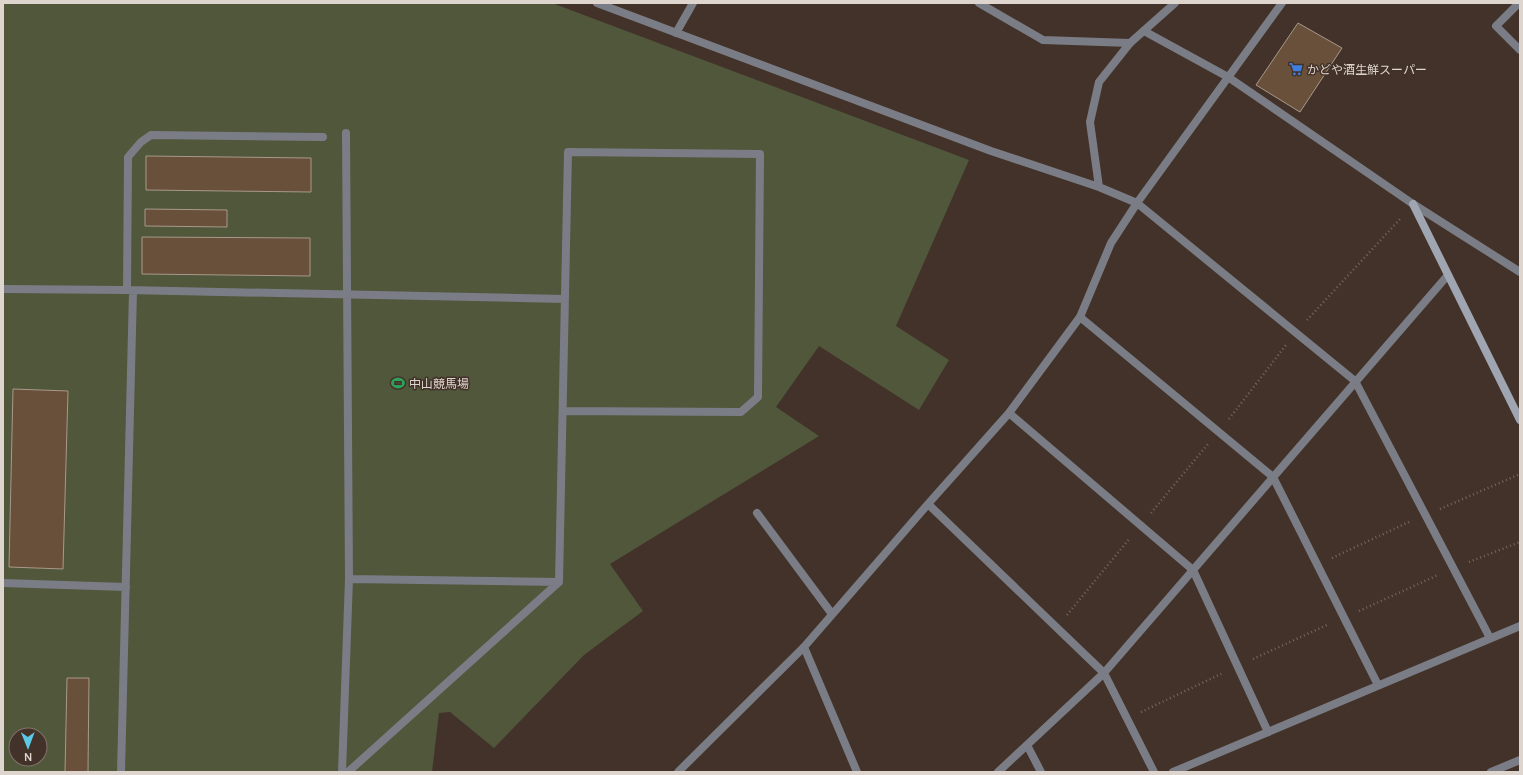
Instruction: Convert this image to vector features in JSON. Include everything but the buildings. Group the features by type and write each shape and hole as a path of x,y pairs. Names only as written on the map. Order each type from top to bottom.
{"street":[{"path":"597,3 991,151 1099,187 1137,203 1355,381 1490,638"},
{"path":"676,33 693,3"},
{"path":"979,3 1043,40 1130,43"},
{"path":"1099,187 1090,122 1099,82 1130,43 1175,3"},
{"path":"678,772 804,647 1009,413 1080,317 1112,243 1137,203 1282,3"},
{"path":"1519,3 1496,26 1520,50"},
{"path":"1144,31 1228,77 1413,204 1520,272"},
{"path":"342,772 349,579 346,133"},
{"path":"121,772 126,587 130,290 128,157 141,142 151,136 323,138"},
{"path":"348,772 559,582 562,411 568,152 760,154 758,396 741,412 562,411"},
{"path":"1413,204 1520,420"},
{"path":"998,772 1104,673 1448,275"},
{"path":"3,289 130,290 565,299"},
{"path":"1080,317 1273,477 1378,685"},
{"path":"1009,413 1193,570 1268,732"},
{"path":"928,504 1104,673 1154,772"},
{"path":"757,512 832,614"},
{"path":"349,579 559,582"},
{"path":"3,583 126,587"},
{"path":"1172,772 1520,626"},
{"path":"804,647 855,771"},
{"path":"1027,745 1041,772"},
{"path":"1491,772 1520,760"}],"path":[{"path":"1057,628 1218,432 1296,332 1413,204"},
{"path":"1127,718 1454,568 1520,542"}],"green space":[{"name":"中山競馬場","path":"3,3 552,3 969,160 896,326 949,360 919,410 819,346 776,407 819,436 610,564 643,611 584,655 494,748 450,712 439,713 432,772 3,772"}],"place":[{"name":"かどや酒生鮮スーパー","path":"1296,69"},
{"name":"中山競馬場","path":"398,383"}]}
